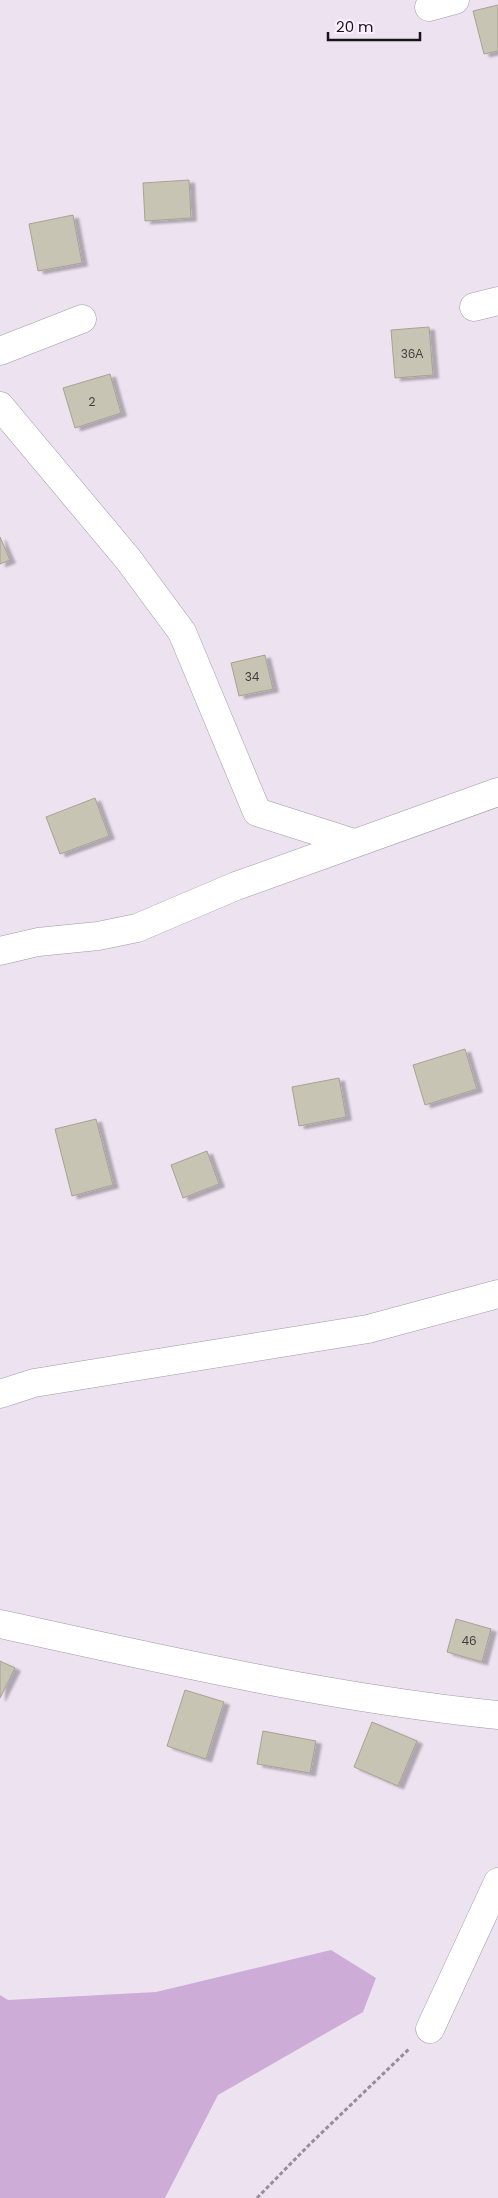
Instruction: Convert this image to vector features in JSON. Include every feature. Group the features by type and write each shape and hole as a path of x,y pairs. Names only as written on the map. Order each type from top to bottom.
{"street":[{"path":"429,7 455,0"},
{"path":"0,351 82,319"},
{"path":"0,406 128,559 182,632 257,812 354,843"},
{"path":"0,951 38,942 98,936 137,928 236,886 498,792"},
{"path":"0,1394 34,1384 368,1330 498,1294"},
{"path":"0,1624 174,1662 290,1684 430,1708 498,1715"},
{"path":"430,2029 498,1882"}],"path":[{"path":"257,2198 309,2145 430,2029"}],"shaded area":[{"path":"331,1950 376,1978 363,2012 218,2095 165,2198 0,2198 0,1995 8,2000 156,1992"}],"building":[{"path":"498,5 498,51 484,54 473,11"},
{"path":"189,180 191,218 145,221 143,183"},
{"path":"73,215 82,263 38,271 29,224"},
{"path":"429,327 433,375 395,378 391,330"},
{"path":"110,374 121,413 75,428 63,388"},
{"path":"0,537 10,560 0,564"},
{"path":"265,655 273,689 239,696 231,663"},
{"path":"95,798 109,836 60,854 46,817"},
{"path":"465,1049 477,1089 425,1105 413,1065"},
{"path":"339,1078 346,1117 299,1126 292,1087"},
{"path":"96,1119 113,1185 72,1196 55,1129"},
{"path":"207,1151 219,1184 183,1198 171,1165"},
{"path":"456,1619 491,1629 482,1662 447,1652"},
{"path":"0,1661 15,1668 0,1698"},
{"path":"185,1690 224,1702 206,1759 167,1746"},
{"path":"372,1722 417,1741 398,1786 354,1767"},
{"path":"263,1731 316,1741 310,1773 257,1764"}]}
